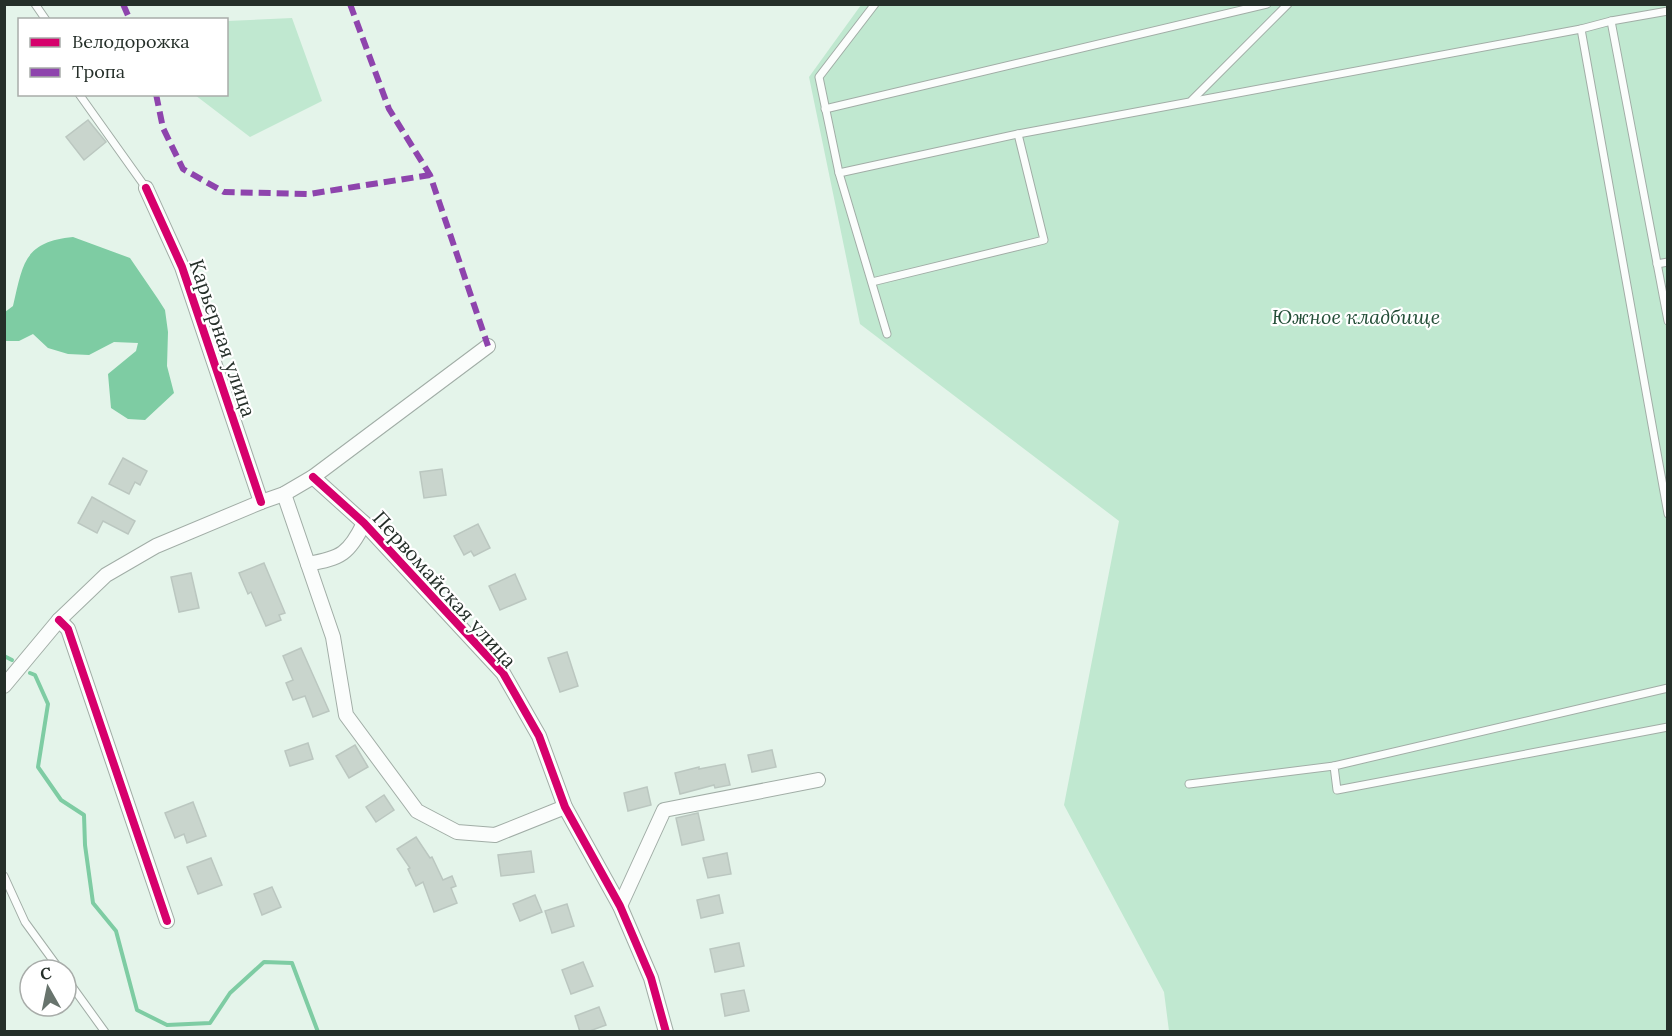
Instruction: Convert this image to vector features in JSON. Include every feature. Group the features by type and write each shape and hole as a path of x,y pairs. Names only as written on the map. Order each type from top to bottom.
{"street":[{"name":"Карьерная улица","path":"146,188 182,267 261,502"},
{"path":"4,686 59,620 106,575 156,546 284,494 313,477 488,346"},
{"name":"Первомайская улица","path":"313,477 364,523 503,674 539,736 565,807 620,906 651,978 666,1032"},
{"path":"284,494 333,637 346,715 417,811 457,832 495,836 565,807"},
{"path":"308,564 331,560 345,551 355,543 364,523"},
{"path":"59,620 68,629 167,921"},
{"path":"620,906 664,810 818,780"}],"lane":[{"path":"35,4 45,18"},
{"path":"875,4 819,77 839,173 887,334"},
{"path":"825,109 1267,4"},
{"path":"1192,100 1288,4"},
{"path":"839,173 1018,134 1668,11"},
{"path":"1611,21 1668,321"},
{"path":"1581,29 1668,514"},
{"path":"80,96 146,188"},
{"path":"872,282 1044,240 1018,134"},
{"path":"1657,264 1668,262"},
{"path":"1189,784 1334,766 1668,688"},
{"path":"1334,766 1337,790 1668,727"},
{"path":"4,876 25,922 51,958"},
{"path":"78,995 105,1032"}],"green space":[{"name":"Южное кладбище","path":"861,5 1667,5 1667,1031 1169,1031 1164,992 1064,805 1119,521 860,324 809,77"},
{"path":"292,18 322,101 250,137 196,96 228,96 228,21"}],"shaded area":[{"path":"73,237 130,258 165,310 168,332 167,366 174,393 145,420 128,419 111,408 108,374 136,351 138,343 114,342 89,355 68,354 48,348 33,334 19,341 5,341 5,312 13,306 23,267 28,257 44,244"}],"building":[{"path":"88,120 106,142 84,160 66,137"},
{"path":"123,458 147,471 140,485 135,482 129,494 109,484"},
{"path":"442,469 446,495 424,498 420,472"},
{"path":"92,497 135,521 128,534 103,521 97,533 78,523"},
{"path":"478,524 490,548 474,556 471,551 464,555 454,536"},
{"path":"264,563 285,613 279,615 281,620 266,626 251,592 248,594 239,573"},
{"path":"191,573 199,608 179,612 171,577"},
{"path":"515,574 526,599 500,610 489,586"},
{"path":"301,648 329,711 313,717 305,696 293,700 286,683 293,680 283,656"},
{"path":"567,652 578,686 560,692 548,658"},
{"path":"308,743 313,759 290,766 285,751"},
{"path":"355,745 368,767 349,778 336,756"},
{"path":"772,750 776,767 752,772 748,755"},
{"path":"725,764 730,785 715,788 714,785 680,794 675,773"},
{"path":"647,787 651,805 628,811 624,793"},
{"path":"384,795 394,810 376,822 366,807"},
{"path":"193,802 206,836 187,843 184,834 175,838 165,813"},
{"path":"698,813 704,840 682,845 676,818"},
{"path":"416,837 430,858 432,857 443,880 452,876 456,886 451,888 457,903 434,912 423,882 416,886 408,869 410,868 397,849"},
{"path":"531,851 534,872 501,876 498,855"},
{"path":"727,853 731,874 708,878 703,858"},
{"path":"211,858 222,885 198,894 187,867"},
{"path":"272,887 281,907 262,915 254,894"},
{"path":"535,895 542,912 520,921 513,904"},
{"path":"719,895 723,913 701,918 697,900"},
{"path":"567,904 574,926 552,933 545,911"},
{"path":"739,943 744,966 715,972 710,949"},
{"path":"583,962 593,986 571,994 562,970"},
{"path":"744,990 749,1011 725,1016 721,994"},
{"path":"599,1007 606,1025 587,1032 580,1032 575,1016"}],"waterway":[{"path":"4,656 12,660"},
{"path":"30,673 35,675 48,704 38,767 61,800 84,815 85,845 93,903 116,931 137,1010 167,1025 210,1023 230,993 264,962 292,963 318,1032"}],"marked path":[{"path":"123,4 129,18"},
{"path":"350,4 389,109 430,175 488,346"},
{"path":"156,96 163,128 183,169 224,192 309,194 430,175"}],"cycle path":[{"path":"146,188 182,267 261,502"},
{"path":"313,477 364,523 503,673 539,736 565,807 620,906 651,978 666,1032"},
{"path":"59,620 68,629 167,921"}]}
